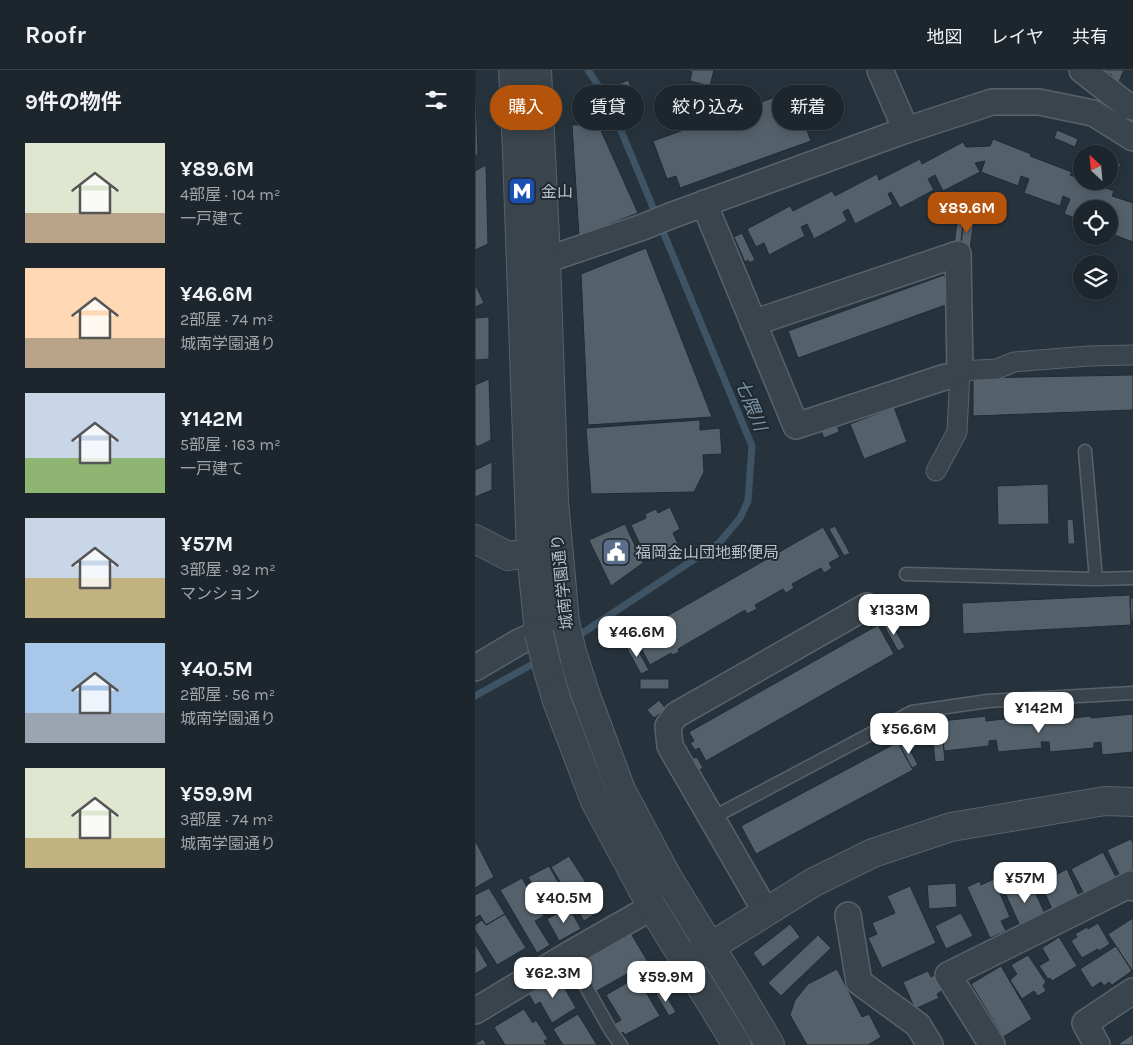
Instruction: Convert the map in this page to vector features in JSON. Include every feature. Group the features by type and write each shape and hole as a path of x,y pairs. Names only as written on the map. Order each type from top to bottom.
{"street":[{"name":"城南学園通り","path":"513,70 517,151 533,261 565,622 572,652 621,790 669,880 770,1045"},
{"name":"城南学園通り","path":"537,70 533,261 531,553 539,633 557,701 595,801 652,907 737,1045"},
{"path":"880,70 906,130"},
{"path":"1082,70 1131,101"},
{"path":"533,261 643,227 906,130 992,102 1039,102 1093,113 1133,138"},
{"path":"704,204 796,426 953,374 997,369 1014,362 1089,356 1133,355"},
{"path":"753,323 958,254 953,374 957,432 936,471"},
{"path":"475,539 508,556 531,553 559,554"},
{"path":"766,912 670,746 668,726 676,715 867,606"},
{"path":"475,668 519,642 539,633"},
{"path":"686,962 814,882 873,853 951,827 1105,801 1133,802"},
{"path":"992,1045 948,975 1131,884 1133,888"},
{"path":"475,1011 652,907"},
{"path":"849,915 859,982 918,1025 930,1045"},
{"path":"1097,1045 1085,1023 1133,991"}],"lane":[{"path":"1085,451 1097,579"},
{"path":"906,574 1097,579 1133,578"},
{"path":"712,818 912,712 988,701 1133,693"},
{"path":"568,955 611,1031 621,1045"}],"building":[{"path":"685,70 714,70 710,85 690,81 692,72"},
{"path":"1101,70 1124,70 1117,86 1108,82 1112,75"},
{"path":"475,74 478,154 475,156"},
{"path":"628,80 630,85 620,85"},
{"path":"772,98 772,130 807,130 811,141 680,188 676,176 667,179 653,141 684,130 762,130 762,102"},
{"path":"572,130 601,130 638,213 579,236"},
{"path":"1057,130 1078,139 1076,145 1073,146 1054,138"},
{"path":"993,139 1072,172 1070,175 1073,176 1073,190 1111,190 1114,191 1112,196 1133,203 1133,242 1118,236 1118,200 1073,200 1073,217 1064,214 1070,199 1063,196 1060,206 1024,193 1029,179 1021,176 1018,186 981,172 985,161 975,163 980,172 943,191 935,175 928,179 934,190 900,208 891,192 888,194 893,204 855,224 848,209 843,212 847,221 814,239 807,224 801,227 805,236 769,255 764,243 756,247 747,229 790,206 793,211 832,191 835,196 877,174 879,180 920,159 922,164 963,142 966,147 990,146"},
{"path":"486,165 488,244 475,250 475,171"},
{"path":"964,218 974,220 970,249 960,248"},
{"path":"957,222 963,223 961,247 954,246"},
{"path":"742,233 755,260 749,263 748,260 745,262 734,237"},
{"path":"646,248 712,417 588,425 581,274"},
{"path":"944,275 954,302 798,358 788,331"},
{"path":"475,284 484,303 475,307"},
{"path":"489,317 489,359 475,360 475,318"},
{"path":"1133,375 1133,410 973,416 973,378"},
{"path":"489,379 491,440 477,447 475,443 475,385"},
{"path":"894,407 907,442 864,459 850,424"},
{"path":"700,420 700,430 720,428 722,454 703,455 704,472 694,492 591,494 586,428"},
{"path":"837,424 839,432 824,438 820,429"},
{"path":"492,462 492,490 475,497 475,470"},
{"path":"1048,484 1049,524 998,525 997,486"},
{"path":"670,507 680,529 673,533 678,544 648,562 631,525 646,518 645,514 656,509 658,513"},
{"path":"1073,519 1075,544 1068,544 1067,520"},
{"name":"福岡金山団地郵便局","path":"625,524 643,563 611,586 589,540"},
{"path":"835,526 850,553 844,556 829,529"},
{"path":"823,527 840,557 829,563 832,568 824,573 821,568 792,584 794,588 786,593 783,589 755,605 757,609 747,614 745,610 678,649 679,652 673,655 671,653 650,665 634,635"},
{"path":"1130,595 1131,625 963,634 962,603"},
{"path":"1130,598 1133,598 1133,621 1131,621"},
{"path":"890,621 905,647 898,651 883,624"},
{"path":"878,625 894,654 706,761 699,748 695,750 690,743 694,741 689,732"},
{"path":"634,643 649,670 641,674 626,647"},
{"path":"640,679 669,679 669,689 640,689"},
{"path":"659,700 666,709 654,718 647,710"},
{"path":"1133,714 1133,752 1102,755 1101,742 1094,743 1094,748 1050,752 1049,742 1041,742 1042,748 998,752 996,740 989,741 989,746 944,751 943,740 935,741 933,722 986,716 986,721 1039,715 1039,722 1091,716 1091,718"},
{"path":"943,740 945,761 935,762 933,741"},
{"path":"898,742 913,770 756,854 741,826"},
{"path":"906,742 918,765 912,768 900,746"},
{"path":"697,757 703,768 697,771 691,759"},
{"path":"1131,839 1133,843 1133,872 1121,878 1107,850"},
{"path":"475,840 494,877 475,888"},
{"path":"1103,852 1116,877 1084,894 1071,869"},
{"path":"569,856 603,909 584,921 551,867"},
{"path":"549,866 568,899 547,911 528,877"},
{"path":"1067,869 1080,898 1053,911 1040,883"},
{"path":"522,878 544,916 535,921 550,945 537,953 500,890"},
{"path":"994,879 1010,917 1001,921 1006,931 990,938 967,887 980,881 981,885"},
{"path":"1029,879 1047,918 1022,930 1004,891"},
{"path":"956,883 957,907 929,909 927,885"},
{"path":"910,886 936,943 882,968 868,938 877,934 872,923 895,913 887,896"},
{"path":"489,888 505,914 486,925 480,915 475,918 475,895"},
{"path":"569,907 581,929 559,941 547,919"},
{"path":"961,913 973,936 946,949 935,926"},
{"path":"505,914 526,948 497,965 475,930 475,925 482,920 486,925"},
{"path":"1133,918 1133,972 1108,934"},
{"path":"1098,923 1110,944 1082,958 1071,941 1077,937 1075,934"},
{"path":"790,924 800,937 763,967 753,953"},
{"path":"629,930 648,962 595,992 577,960"},
{"path":"818,935 831,948 781,996 768,983"},
{"path":"1059,937 1077,966 1052,981 1050,978 1048,979 1039,966 1049,960 1042,948"},
{"path":"475,944 488,966 475,974"},
{"path":"1116,946 1132,971 1112,985 1109,982 1104,986 1101,982 1092,988 1080,969"},
{"path":"1028,955 1046,982 1043,985 1046,991 1038,996 1034,991 1022,999 1010,980 1017,974 1011,965"},
{"path":"1001,966 1032,1019 1003,1037 971,984"},
{"path":"837,969 862,1017 869,1014 881,1037 868,1045 807,1045 790,1015 795,1000 808,984"},
{"path":"928,971 931,977 936,974 943,990 937,994 939,998 915,1009 903,982"},
{"path":"557,975 576,1008 552,1023 540,1002 535,1005 528,993"},
{"path":"637,977 660,1016 625,1035 623,1032 620,1034 614,1024 621,1020 606,995"},
{"path":"663,990 676,1012 669,1016 656,994"},
{"path":"524,1009 533,1023 536,1020 548,1039 544,1041 547,1045 505,1045 494,1027"},
{"path":"578,1014 597,1045 563,1045 553,1029"},
{"path":"1133,1034 1133,1045 1117,1045"},
{"path":"483,1039 487,1045 475,1045 475,1044"}],"waterway":[{"name":"七隈川","path":"575,638 719,543 740,518 748,501 752,446 610,104 588,70"},
{"name":"七隈川","path":"475,696 540,660"}],"place":[{"name":"金山","path":"522,191"},
{"name":"福岡金山団地郵便局","path":"616,552"}]}
